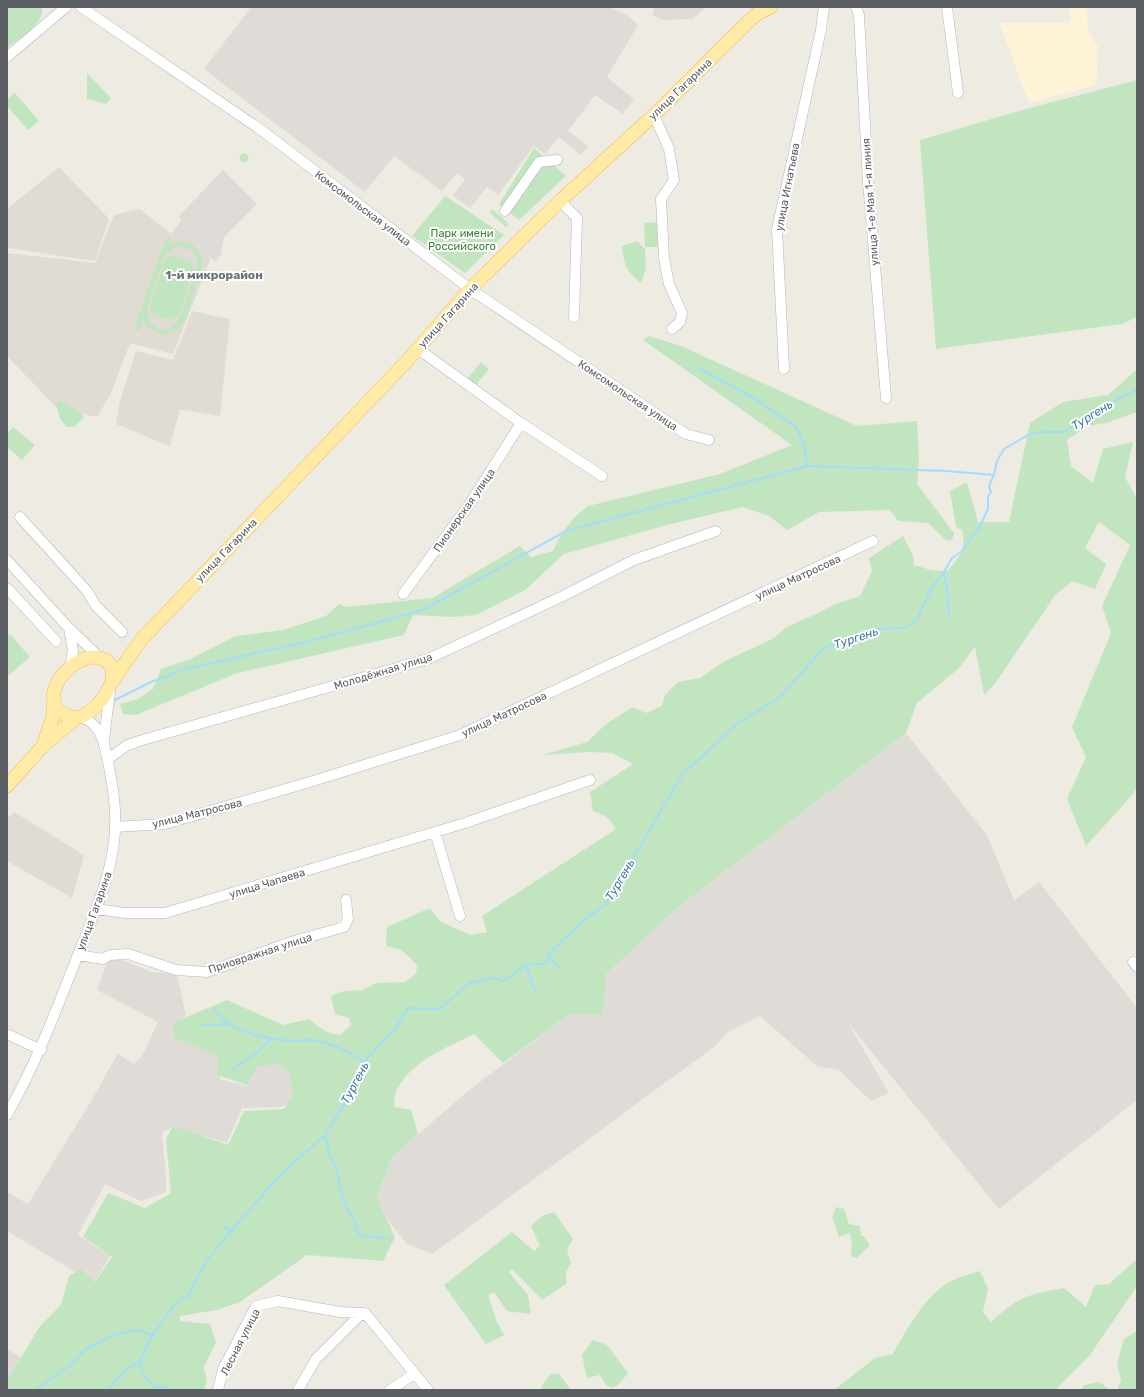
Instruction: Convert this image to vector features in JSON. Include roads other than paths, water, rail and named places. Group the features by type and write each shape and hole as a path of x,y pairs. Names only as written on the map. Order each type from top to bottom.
{"main road":[{"name":"улица Гагарина","path":"111,685 141,640 418,349 470,289 560,201 654,115 752,18 771,7"},
{"name":"улица Гагарина","path":"102,658 122,654 141,640"},
{"path":"7,786 42,747 78,717 95,707 111,685 111,666 102,658 81,659 70,667 55,686 53,716 42,747"},
{"path":"54,698 56,705 63,713 78,717"}],"street":[{"path":"7,56 66,7"},
{"name":"Комсомольская улица","path":"81,7 264,132 470,289 686,434 709,440"},
{"name":"улица Игнатьева","path":"784,369 777,229 819,38 824,7"},
{"name":"улица 1-е Мая 1-я линия","path":"856,7 859,15 868,181 886,398"},
{"path":"947,7 958,93"},
{"path":"654,115 667,143 674,180 661,198 664,258 669,284 682,313 680,322 672,329"},
{"path":"505,211 539,162 557,160"},
{"path":"560,201 577,218 574,317"},
{"path":"418,349 521,423 602,476"},
{"name":"Пионерская улица","path":"403,594 468,505 521,423"},
{"path":"20,517 86,591 96,606 122,632"},
{"name":"Молодёжная улица","path":"108,759 126,746 139,741 428,659 563,596 634,560 716,531"},
{"name":"улица Матросова","path":"116,827 165,824 310,782 460,735 873,541"},
{"path":"7,560 69,628 102,658"},
{"path":"7,588 56,641"},
{"path":"69,628 73,650 70,667"},
{"name":"улица Гагарина","path":"104,742 111,685"},
{"name":"улица Гагарина","path":"7,1114 41,1050 96,909 109,870 116,827 114,796 108,759 104,742 96,725 78,717"},
{"name":"улица Чапаева","path":"96,909 124,913 165,914 435,832 590,780"},
{"path":"435,832 460,916"},
{"name":"Приовражная улица","path":"78,955 103,959 110,955 128,954 176,970 207,972 294,941 344,927 348,919 346,900"},
{"path":"7,1034 41,1050"},
{"name":"Лесная улица","path":"218,1390 223,1369 256,1306 278,1301 340,1312 365,1313"},
{"path":"298,1390 316,1359 358,1317 365,1313 428,1390"},
{"path":"390,1390 414,1374"}],"waterway":[{"path":"699,368 757,400 796,427 804,444 807,466"},
{"name":"Тургень","path":"108,1390 128,1367 140,1362 150,1339 176,1303 188,1296 206,1262 220,1244 280,1175 325,1135 351,1093 364,1062 395,1029 408,1008 440,1009 469,983 494,978 503,981 528,965 546,963 550,952 584,920 606,904 682,775 738,723 779,698 824,648 875,629 905,628 917,619 932,586 941,577 952,558 961,552 979,528 988,509 988,496 991,492 989,486 994,475 997,461 1004,449 1028,435 1042,432 1064,432 1121,397 1137,390"},
{"path":"113,701 153,681 186,669 314,640 423,610 566,531 807,466 947,471 994,475"},
{"path":"944,573 947,587 949,617"},
{"path":"549,956 559,968"},
{"path":"526,966 535,991"},
{"path":"214,1009 228,1023 252,1034 292,1041 317,1041 332,1045 352,1054 364,1062"},
{"path":"202,1025 229,1024"},
{"path":"233,1069 258,1052 272,1038"},
{"path":"325,1135 330,1156 336,1167 344,1203 355,1222 358,1233 361,1236 388,1238"},
{"name":"Тургень","path":"224,1227 232,1231"},
{"path":"38,1388 71,1365 87,1348 117,1334 137,1330 153,1335"},
{"path":"140,1362 142,1372 154,1387 154,1390"},
{"path":"154,1387 166,1387 171,1390"}],"district":[{"name":"1-й микрорайон","path":"214,275"}],"park label":[{"name":"Парк имени Российского","path":"462,239"}]}
